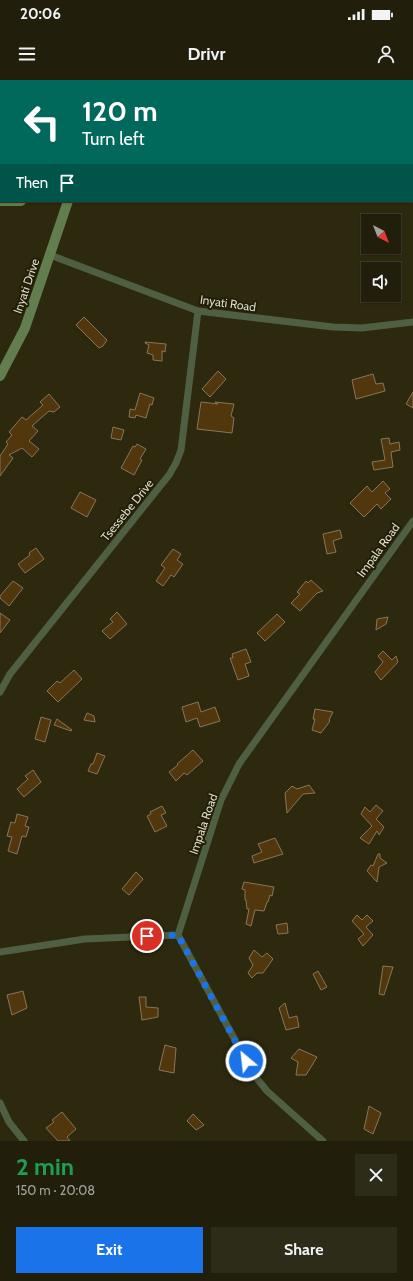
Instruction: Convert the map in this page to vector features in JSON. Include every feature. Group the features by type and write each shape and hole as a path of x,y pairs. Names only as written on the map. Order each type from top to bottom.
{"street":[{"name":"Inyati Drive","path":"0,376 25,328 68,202"},
{"name":"Inyati Road","path":"50,255 198,311 333,327 362,328 413,322"},
{"name":"Tsessebe Drive","path":"0,692 10,674 164,481 176,463 181,450 198,311"},
{"name":"Impala Road","path":"178,935 221,800 239,764 413,521"},
{"path":"0,952 85,939 178,935 254,1075 267,1090 323,1141"},
{"path":"0,1103 10,1122 24,1141"}],"building":[{"path":"84,317 107,340 103,346 99,348 76,325"},
{"path":"145,342 166,344 165,352 162,351 162,361 153,360 153,355 147,353 149,345"},
{"path":"218,371 226,379 210,397 202,389"},
{"path":"373,374 376,384 383,383 385,391 356,399 352,380"},
{"path":"413,392 413,408 406,404"},
{"path":"140,393 154,398 152,405 150,404 146,418 136,415 135,418 129,417 130,409 135,410"},
{"path":"49,394 60,407 54,412 49,411 32,426 38,431 29,441 39,449 32,457 22,448 9,455 13,458 0,476 0,456 8,444 6,442 12,435 9,432 22,417 26,420 43,405 40,402"},
{"path":"201,402 234,404 231,416 234,418 232,433 197,429"},
{"path":"113,427 124,430 121,440 111,438"},
{"path":"389,438 390,444 399,442 400,450 391,452 393,467 374,470 372,462 385,460 381,439"},
{"path":"137,444 146,449 140,459 142,460 134,475 121,468 133,446 135,447"},
{"path":"383,481 390,489 385,493 391,499 381,509 377,504 364,517 350,503 367,486 372,492"},
{"path":"80,492 96,500 87,517 71,508"},
{"path":"340,530 342,538 333,541 336,552 327,554 323,534"},
{"path":"36,548 44,559 25,573 18,564 30,555 29,553"},
{"path":"173,549 181,554 177,560 183,564 174,577 171,575 163,586 156,581 165,568 161,565"},
{"path":"311,580 323,591 317,593 300,611 291,603 300,594 297,592 306,581 308,583"},
{"path":"13,581 23,588 9,606 0,598 0,596"},
{"path":"117,612 127,624 110,639 102,631 113,622 110,619"},
{"path":"0,613 10,620 0,633"},
{"path":"277,614 285,622 265,641 257,633"},
{"path":"388,617 386,624 376,630 377,619"},
{"path":"246,649 251,662 245,664 249,676 238,680 230,658 233,658 232,654"},
{"path":"383,651 392,660 396,656 398,662 381,680 375,672 383,662 378,656"},
{"path":"74,670 82,679 58,702 47,691 57,681 60,683"},
{"path":"198,702 201,712 215,707 220,721 200,727 197,718 186,722 182,707"},
{"path":"315,709 333,712 329,720 330,721 321,733 312,730 315,719 313,719"},
{"path":"87,713 94,716 95,722 84,720"},
{"path":"41,717 51,720 45,742 35,739"},
{"path":"57,719 72,730 71,731 54,725"},
{"path":"193,750 203,761 187,775 184,773 176,781 169,772"},
{"path":"97,753 105,756 97,774 88,771 91,764 93,764"},
{"path":"33,770 41,782 24,797 17,789 28,779 25,776"},
{"path":"309,785 315,793 303,794 287,813 285,793 292,786 297,789"},
{"path":"376,805 383,811 376,819 384,827 379,835 377,831 369,844 360,838 372,826 361,814 365,807 370,812"},
{"path":"162,806 166,813 161,815 167,826 155,832 147,816 151,814 150,812"},
{"path":"17,814 28,817 25,826 29,827 26,837 22,836 17,854 8,851 12,837 7,836 11,822 15,823"},
{"path":"275,838 283,854 254,863 252,856 262,852 258,844"},
{"path":"378,854 380,854 380,858 387,863 379,867 377,882 367,871 371,865 373,866"},
{"path":"136,872 143,879 129,895 122,889"},
{"path":"244,882 274,887 272,896 270,895 264,911 255,910 251,926 246,924 249,909 247,909 245,900 245,890 242,889"},
{"path":"357,915 362,920 367,915 373,921 366,927 373,935 363,946 358,939 364,934 352,921"},
{"path":"287,923 288,933 278,934 276,925"},
{"path":"254,950 262,957 267,953 273,959 263,973 257,973 252,978 248,973 253,965 249,958"},
{"path":"383,966 393,967 384,995 379,994"},
{"path":"318,971 327,987 321,990 313,974"},
{"path":"23,991 27,1008 12,1015 7,995"},
{"path":"139,997 146,997 146,1007 158,1008 158,1017 142,1020"},
{"path":"285,1003 289,1018 297,1016 299,1027 286,1030 279,1008"},
{"path":"165,1045 176,1048 174,1073 159,1070"},
{"path":"299,1049 317,1057 306,1075 296,1075 298,1062 291,1058"},
{"path":"369,1106 381,1113 373,1134 364,1129"},
{"path":"62,1112 76,1129 67,1137 70,1141 58,1141 46,1128 54,1122 52,1120"},
{"path":"193,1114 204,1125 196,1130 187,1121"}],"route":[{"path":"147,936 178,935 246,1061"}]}
